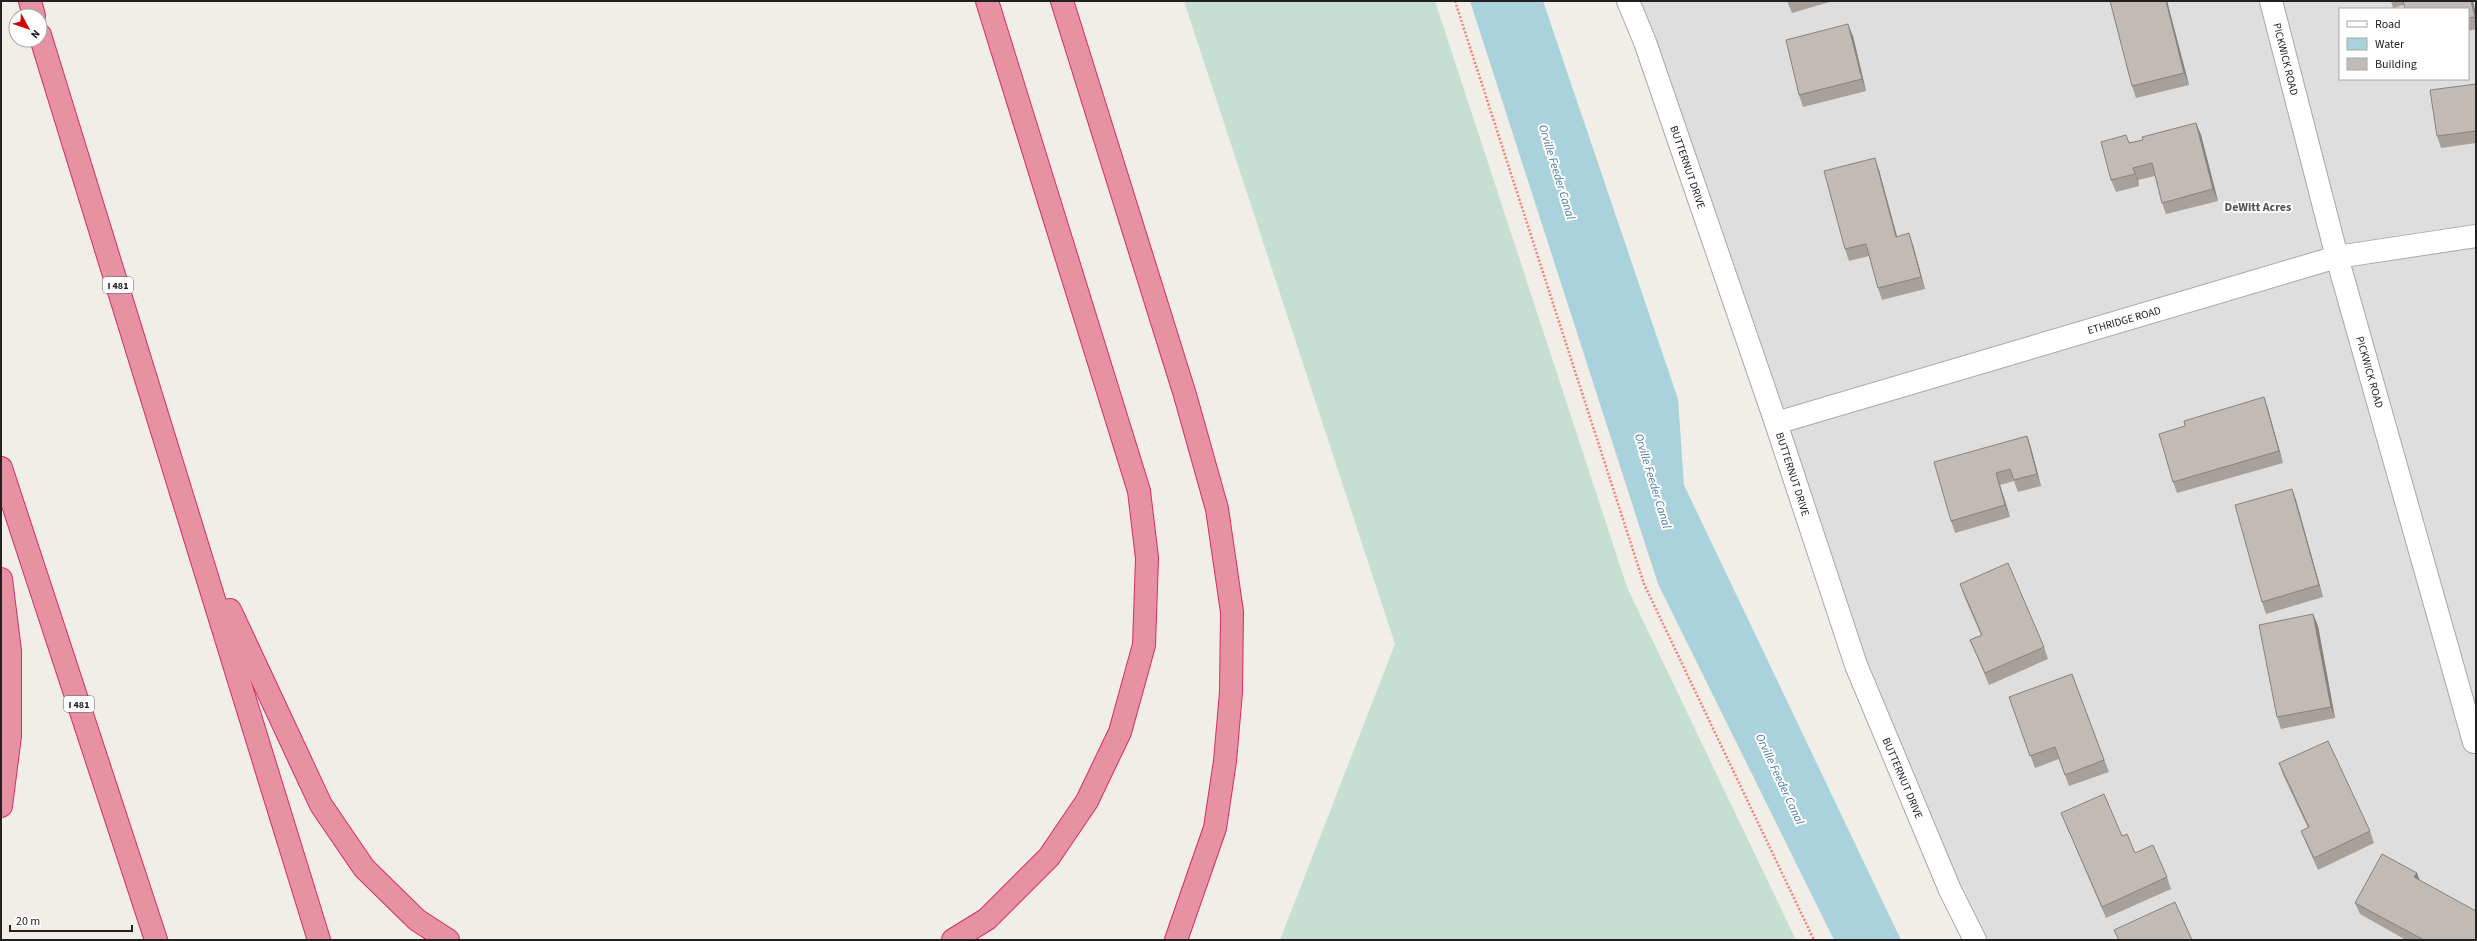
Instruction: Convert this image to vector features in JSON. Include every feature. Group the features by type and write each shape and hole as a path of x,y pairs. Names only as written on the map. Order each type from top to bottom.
{"highway":[{"path":"953,940 987,919 1049,857 1087,801 1120,732 1144,645 1147,558 1138,491 988,1"},
{"path":"1062,1 1185,395 1215,501 1232,612 1230,692 1225,760 1215,828 1176,940"},
{"name":"I 481","path":"44,48 320,940"},
{"name":"I 481","path":"1,468 156,940"},
{"path":"195,534 321,804 364,868 417,920 448,940"},
{"path":"1,578 10,651 10,720 4,796 1,806"}],"street":[{"name":"BUTTERNUT DRIVE","path":"1628,1 1645,42 1776,423 1856,665 1950,890 1975,940"},
{"name":"PICKWICK ROAD","path":"2271,1 2337,257 2474,742"},
{"name":"ETHRIDGE ROAD","path":"1776,423 2337,257 2476,236"}],"path":[{"path":"1455,1 1644,584 1814,940"}],"shaded area":[{"path":"1628,1 2476,1 2476,940 1975,940 1856,665"}],"green space":[{"path":"1184,1 1435,1 1627,587 1796,940 1280,940 1395,644"}],"water":[{"name":"Orville Feeder Canal","path":"1470,1 1543,1 1678,399 1684,485 1901,940 1834,940 1658,584"}],"building":[{"path":"2110,1 2166,1 2184,73 2132,86"},
{"path":"2403,1 2471,1 2475,17 2469,18 2469,8 2405,8"},
{"path":"1848,24 1862,79 1799,95 1786,40"},
{"path":"2476,84 2476,131 2437,136 2430,90"},
{"path":"2196,123 2213,189 2162,203 2152,163 2133,168 2135,174 2111,180 2101,142 2126,135 2129,143 2143,140 2142,137"},
{"path":"1875,158 1896,237 1909,233 1921,277 1878,288 1866,244 1845,249 1824,171"},
{"path":"2264,397 2279,451 2173,482 2159,434 2185,426 2184,421"},
{"path":"2027,436 2037,474 2014,480 2010,469 1996,473 2005,505 1951,521 1934,462"},
{"path":"2292,489 2319,585 2262,602 2235,505"},
{"path":"2008,563 2044,647 1985,673 1970,640 1982,635 1960,584"},
{"path":"2313,614 2331,707 2277,717 2259,625"},
{"path":"2072,674 2104,760 2065,775 2055,747 2030,756 2009,697"},
{"path":"2328,741 2370,831 2314,858 2301,831 2309,827 2279,763"},
{"path":"2104,794 2122,836 2127,834 2135,853 2153,845 2167,877 2102,907 2061,813"},
{"path":"2382,854 2417,873 2414,877 2476,911 2476,940 2424,940 2355,903"},
{"path":"2175,902 2192,940 2119,940 2114,930"}],"district":[{"name":"DeWitt Acres","path":"2258,207"}]}
